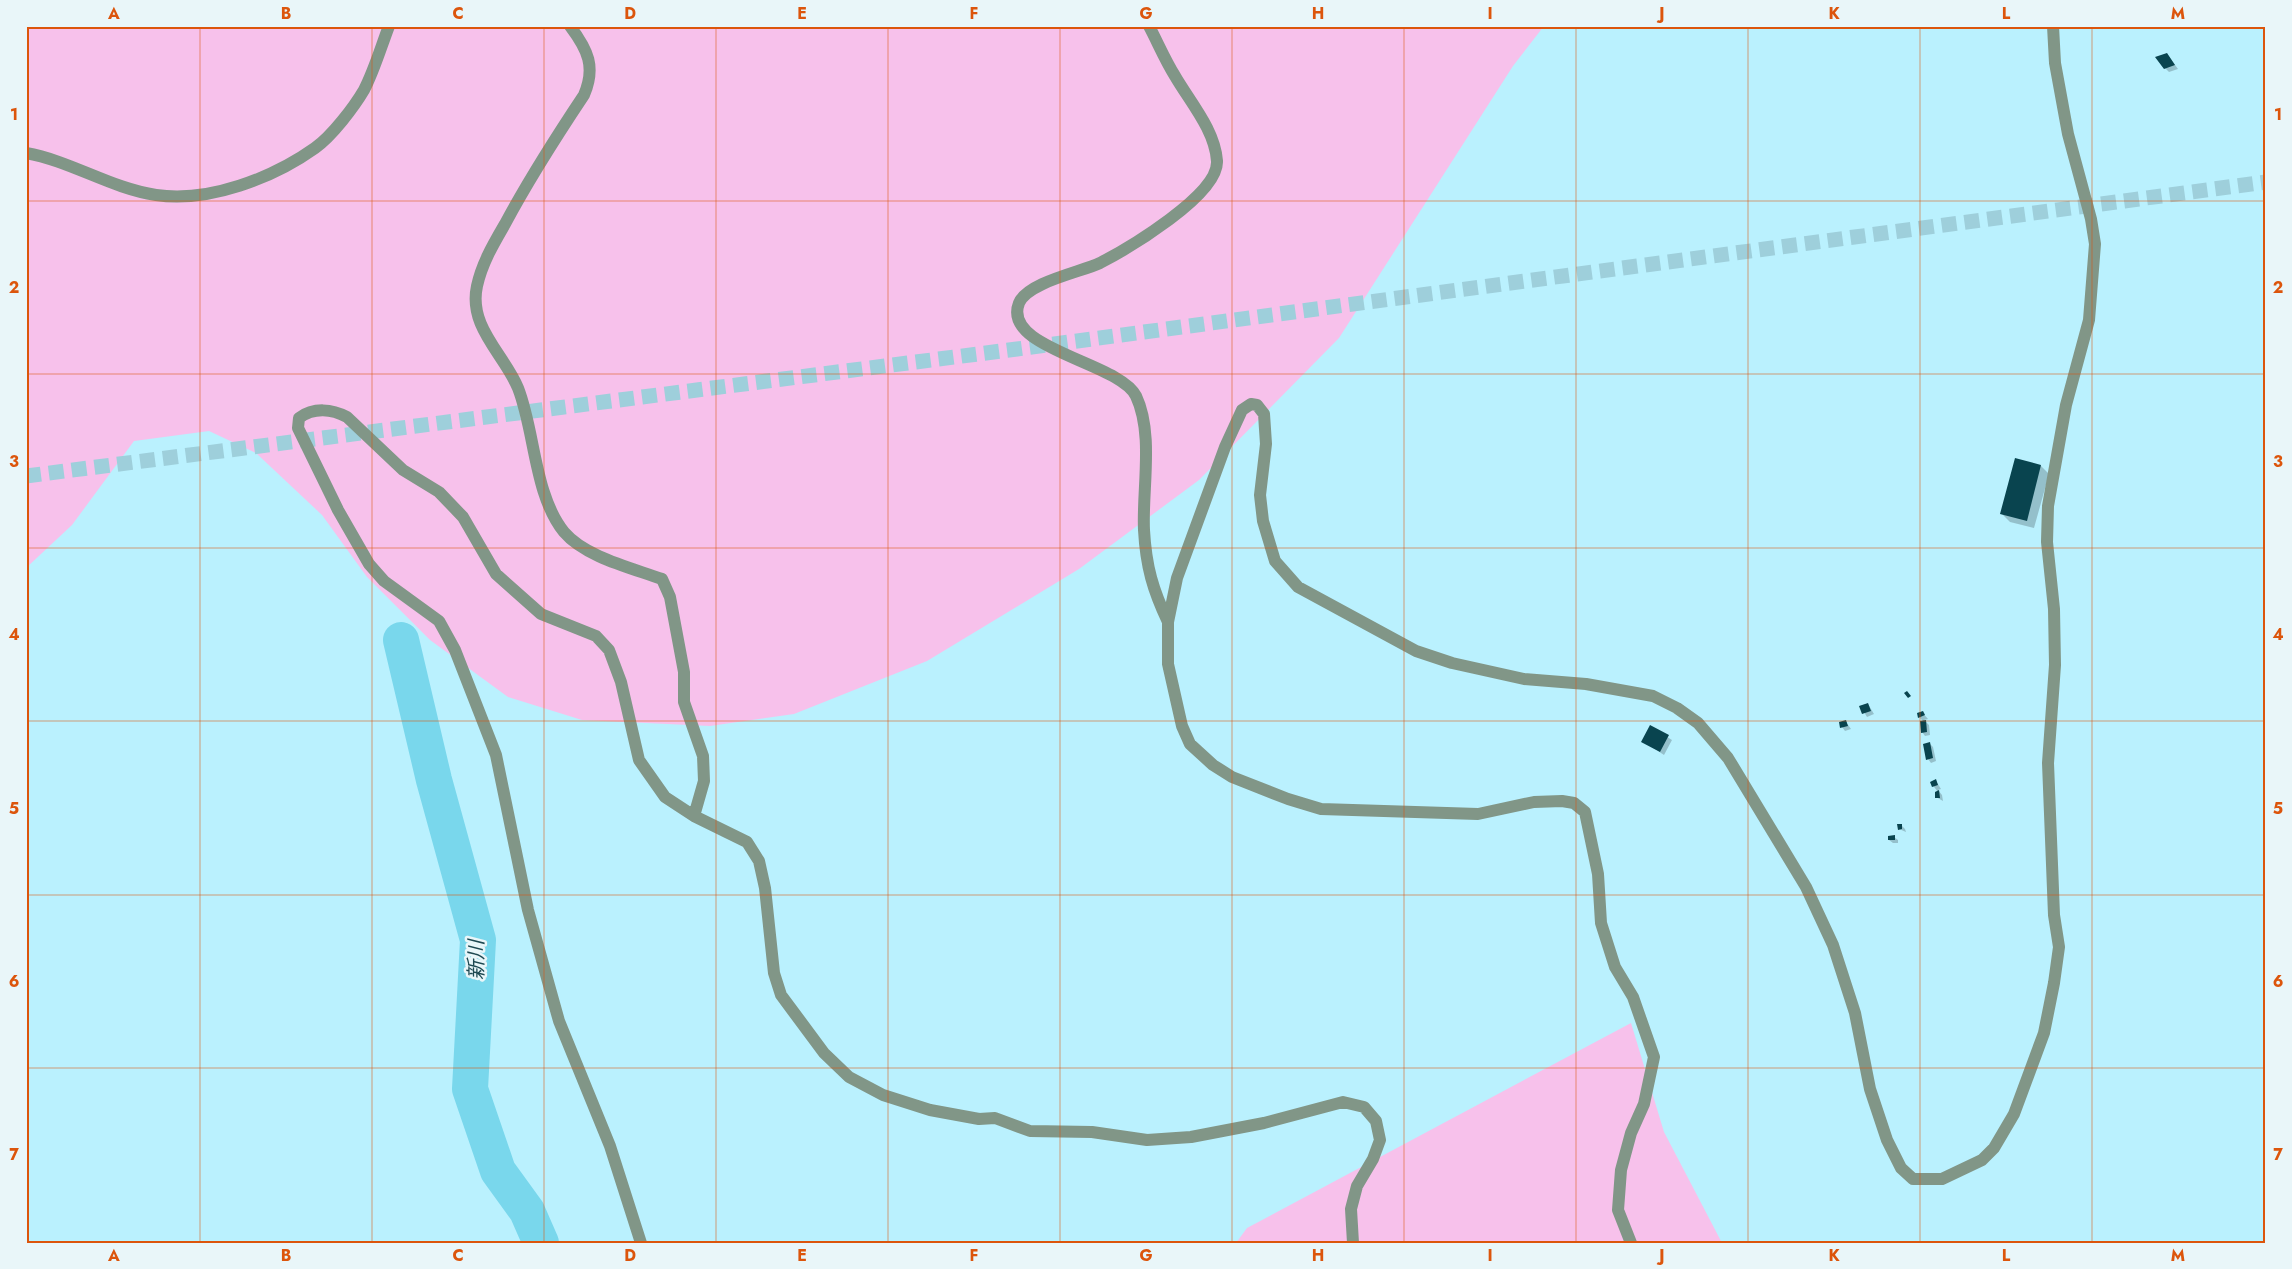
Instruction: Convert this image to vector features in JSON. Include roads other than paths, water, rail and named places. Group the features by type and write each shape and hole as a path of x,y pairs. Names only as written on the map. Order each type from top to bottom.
{"street":[{"path":"26,154 52,159 124,188 156,195 186,196 212,192 270,175 317,147 338,125 364,90 389,26"},
{"path":"570,26 579,38 589,59 591,80 584,95 530,176 486,259 476,287 476,310 486,338 517,387 527,415 537,471 550,506 564,531 583,549 662,579 670,597 684,672 684,702 703,756 704,781 694,816"},
{"path":"1149,26 1174,74 1211,136 1217,162 1213,174 1198,194 1172,218 1139,242 1098,264 1064,274 1029,292 1019,303 1018,317 1025,331 1036,341 1105,371 1122,382 1135,395 1145,428 1144,531 1148,566 1152,586 1168,622"},
{"path":"1631,1243 1618,1210 1621,1170 1631,1133 1644,1104 1654,1056 1633,998 1615,967 1602,923 1598,874 1585,812 1574,802 1562,801 1534,802 1478,814 1321,809 1288,799 1232,777 1213,765 1190,744 1182,726 1168,664 1168,622 1177,578 1225,447 1242,410 1251,404 1257,405 1264,414 1266,444 1260,495 1263,521 1275,561 1298,587 1416,652 1452,663 1524,679 1586,684 1653,696 1677,708 1698,723 1733,766 1806,887 1833,945 1855,1013 1870,1089 1887,1140 1901,1168 1913,1178 1942,1179 1982,1160 1994,1148 2014,1114 2044,1033 2059,947 2054,915 2048,763 2055,665 2054,610 2047,542 2048,506 2066,405 2090,320 2095,244 2091,220 2068,134 2055,63 2053,26"},
{"path":"641,1243 610,1146 559,1021 528,910 496,755 455,650 439,621 384,581 369,564 338,510 298,428 300,418 305,414 317,410 336,412 346,418 403,470 439,492 462,517 496,574 534,607 555,621 596,636 609,650 621,682 639,760 666,796 694,816 747,842 759,861 774,973 781,995 824,1054 849,1077 883,1095 930,1110 979,1119 995,1118 1030,1130 1092,1132 1147,1140 1191,1137 1264,1123 1343,1102 1364,1107 1376,1121 1380,1140 1374,1159 1357,1186 1350,1210 1353,1243"}],"waterway":[{"name":"新川","path":"401,640 434,780 478,940 470,1089 498,1171 527,1211 541,1243"}],"tunnel":[{"path":"26,476 1017,349 2266,182"}]}
